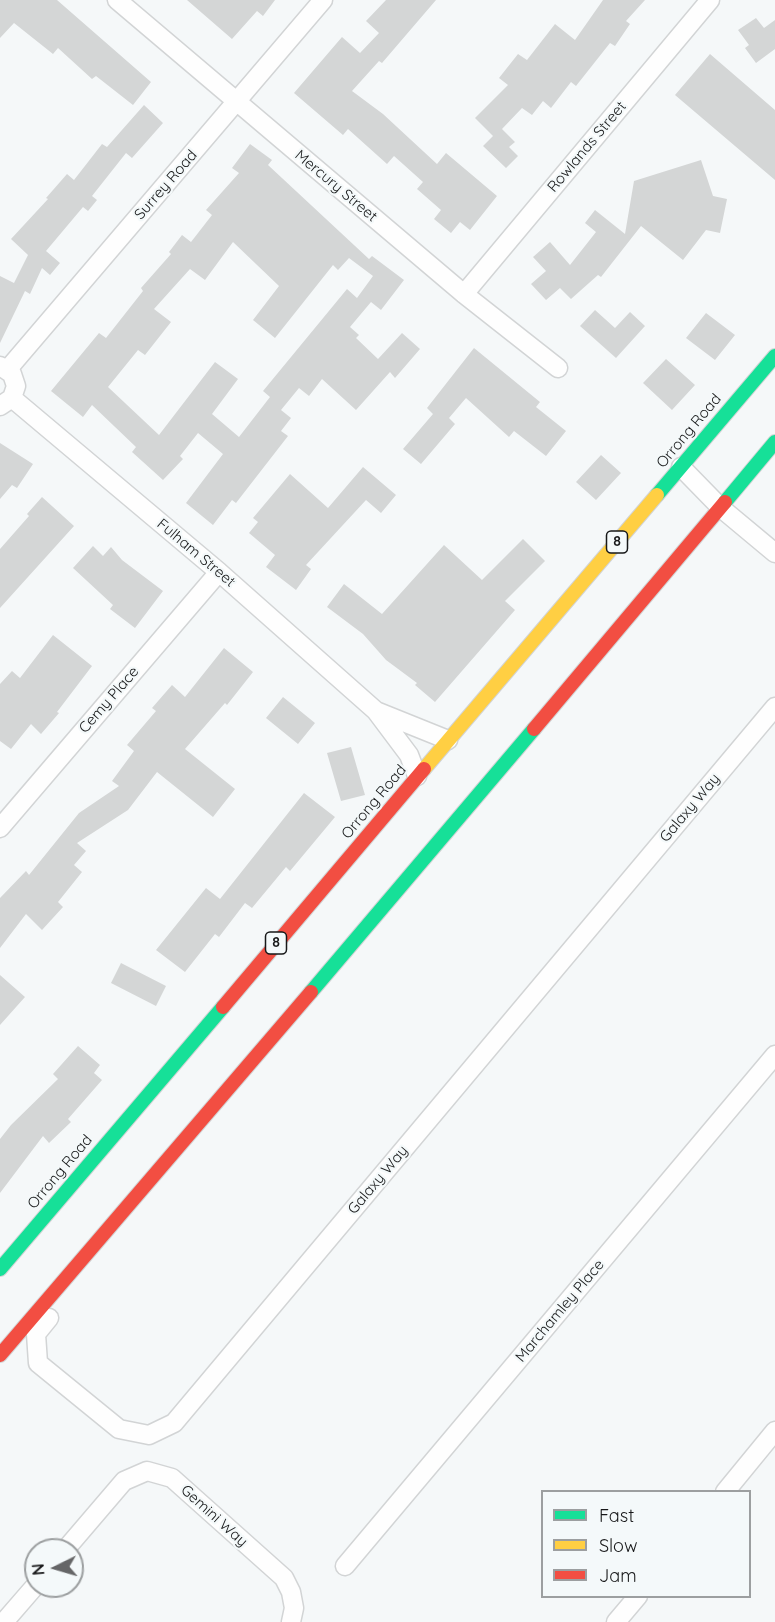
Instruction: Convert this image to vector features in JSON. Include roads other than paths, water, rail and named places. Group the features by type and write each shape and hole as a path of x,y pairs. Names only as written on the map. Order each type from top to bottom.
{"highway":[{"name":"Orrong Road","path":"0,1269 775,356"},
{"path":"0,1354 96,1245 775,442"}],"street":[{"name":"Mercury Street","path":"117,0 464,294 558,368"},
{"name":"Surrey Road","path":"4,367 237,102 323,0"},
{"name":"Rowlands Street","path":"464,294 710,0"},
{"path":"4,367 16,386 6,402"},
{"name":"Fulham Street","path":"6,402 219,572 376,711 409,755 417,776"},
{"path":"681,466 721,508 775,554"},
{"name":"Cemy Place","path":"0,828 219,572"},
{"name":"Galaxy Way","path":"96,1245 82,1279 36,1335 38,1363 119,1429 149,1436 174,1423 775,707"},
{"name":"Fulham Street","path":"376,711 448,741"},
{"name":"Marchamley Place","path":"345,1566 775,1055"},
{"path":"726,1490 775,1431"},
{"name":"Gemini Way","path":"75,1538 124,1481 147,1471 172,1478 284,1578 291,1592 293,1615"},
{"path":"4,1622 25,1598"},
{"path":"616,1622 636,1598"}]}
